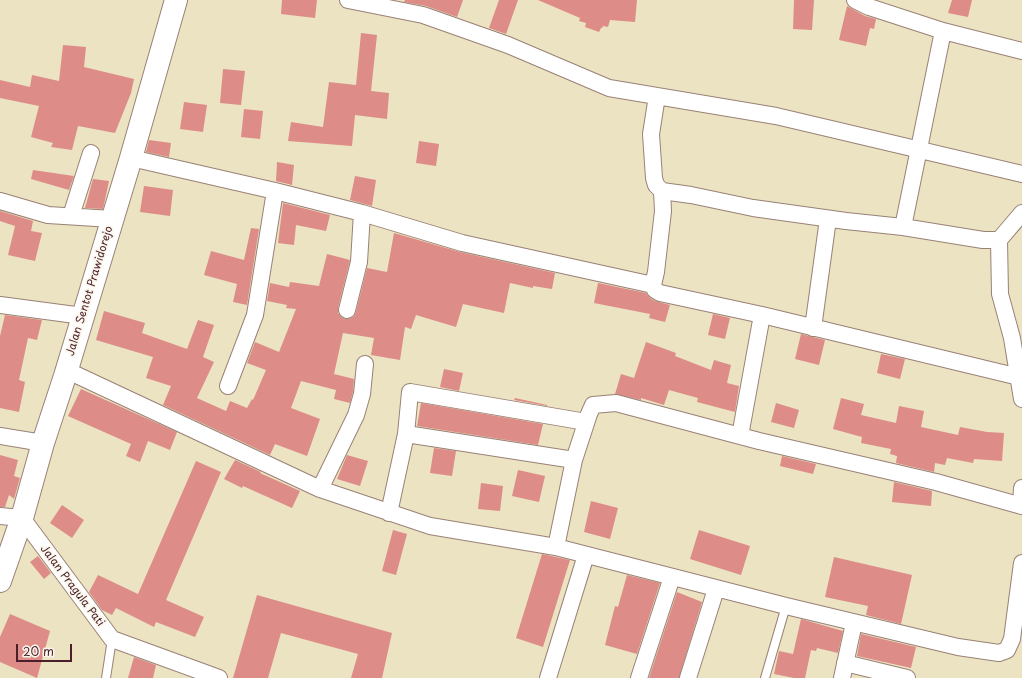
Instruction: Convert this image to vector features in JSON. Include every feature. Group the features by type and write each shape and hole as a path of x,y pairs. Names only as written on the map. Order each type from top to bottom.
{"main road":[{"name":"Jalan Sentot Prawidorejo","path":"0,581 22,518 43,443 131,158 176,0"}],"street":[{"path":"348,0 423,15 508,45 609,88 776,116 1022,174"},
{"path":"855,0 869,7 943,31 1022,51"},
{"path":"903,227 943,31"},
{"path":"657,96 651,134 654,178 656,185 662,191 753,208 828,219 903,227 983,240 999,240"},
{"path":"72,216 91,153"},
{"path":"131,158 275,191 362,213 462,243 653,285"},
{"path":"228,386 255,315 275,191"},
{"path":"662,191 663,211 656,272 653,285 655,290 660,293 1019,377"},
{"path":"0,201 48,215 112,219"},
{"path":"347,310 359,262 362,213"},
{"path":"1022,213 999,240 1000,294 1017,339 1022,399"},
{"path":"813,328 828,219"},
{"path":"0,305 83,316"},
{"path":"740,436 762,316"},
{"path":"320,489 356,415 362,394 365,364"},
{"path":"66,370 320,489 430,526 556,548 854,623 958,647 999,653 1007,650 1012,638 1022,563"},
{"path":"389,513 406,434 410,392 586,422"},
{"path":"556,548 574,460 593,405 616,403 740,436 936,482 1021,506 1022,488"},
{"path":"406,434 574,460"},
{"path":"0,436 43,443"},
{"path":"0,516 22,518"},
{"name":"Jalan Pragula Pati","path":"22,518 112,639"},
{"path":"548,678 586,555"},
{"path":"639,678 672,577"},
{"path":"688,678 716,588"},
{"path":"854,623 843,670 907,678"},
{"path":"112,639 219,678"}],"lane":[{"path":"765,678 786,606"},
{"path":"106,678 112,639"}],"building":[{"path":"282,0 317,0 315,18 281,14"},
{"path":"405,0 463,0 457,17 426,6 404,2"},
{"path":"499,0 518,0 506,34 489,28"},
{"path":"538,0 637,0 635,22 610,20 608,27 603,26 599,32 585,27 586,23 579,21 580,18"},
{"path":"794,0 814,0 812,30 793,29"},
{"path":"952,0 972,0 968,17 948,13"},
{"path":"847,6 865,16 876,19 874,29 870,28 866,46 839,40"},
{"path":"361,33 377,35 371,91 389,93 387,119 355,115 352,146 288,141 291,122 323,127 329,82 356,85"},
{"path":"63,45 86,47 84,67 134,79 131,93 115,133 78,126 72,150 51,147 53,143 31,137 39,106 0,98 0,80 30,87 32,75 59,81"},
{"path":"223,69 245,71 241,105 220,103"},
{"path":"184,102 207,105 203,132 180,129"},
{"path":"244,109 263,111 260,139 241,137"},
{"path":"149,140 171,143 169,157 146,152"},
{"path":"419,141 439,144 436,166 416,163"},
{"path":"277,162 294,165 292,185 276,181"},
{"path":"33,170 74,176 69,190 31,179"},
{"path":"355,176 376,180 372,206 350,200"},
{"path":"93,179 109,181 103,209 85,208"},
{"path":"144,186 173,190 170,216 140,212"},
{"path":"283,203 330,215 326,231 296,225 294,245 278,243"},
{"path":"0,211 33,221 31,231 42,233 35,261 8,255 15,226 0,221"},
{"path":"251,228 259,229 247,305 233,302 237,284 204,275 211,251 244,260"},
{"path":"394,233 460,252 555,273 552,289 533,286 533,288 510,283 504,313 463,304 456,327 416,315 411,329 405,327 400,360 371,355 374,338 343,333 334,374 354,379 350,403 334,399 336,390 301,381 291,408 320,419 307,456 275,444 270,455 163,405 171,386 146,378 153,357 96,340 104,311 145,323 142,333 187,349 198,320 214,325 203,357 214,362 197,398 226,411 230,401 247,408 252,399 253,400 266,370 247,363 255,342 279,352 296,309 286,308 287,305 267,301 270,283 289,287 290,282 319,286 327,254 350,260 338,313 345,319 350,319 356,312 367,268 387,272"},
{"path":"598,283 646,293 655,301 670,305 665,322 649,318 650,314 594,303"},
{"path":"713,314 730,318 725,339 708,335"},
{"path":"5,315 42,320 37,340 28,338 19,380 25,382 19,412 0,408 0,336"},
{"path":"801,334 825,340 819,365 795,359"},
{"path":"646,342 676,353 675,356 711,370 714,360 731,365 727,383 739,386 735,412 697,402 698,398 669,390 664,405 641,398 641,400 615,394 621,374 634,378"},
{"path":"881,354 905,359 900,379 877,373"},
{"path":"444,369 463,373 459,391 440,387"},
{"path":"81,389 177,432 170,450 148,441 140,462 126,456 131,444 68,416"},
{"path":"515,398 547,405 547,406 514,400"},
{"path":"841,398 864,404 861,415 896,423 899,406 924,411 921,427 958,435 960,427 987,432 1004,433 1002,461 974,459 973,463 947,458 945,465 935,463 934,472 896,463 897,456 890,454 891,449 861,443 862,437 833,429"},
{"path":"421,403 543,424 538,445 417,426"},
{"path":"776,403 799,410 794,428 771,422"},
{"path":"434,448 456,451 452,476 430,473"},
{"path":"0,455 18,460 14,476 20,478 14,499 9,495 5,507 0,507"},
{"path":"347,455 368,461 360,486 337,479"},
{"path":"782,456 816,464 813,474 780,466"},
{"path":"235,460 300,491 292,508 243,486 242,488 224,479"},
{"path":"196,461 221,472 166,600 204,617 195,637 156,622 154,627 116,608 112,615 102,610 89,592 98,575 138,594"},
{"path":"518,470 545,476 539,502 512,496"},
{"path":"894,482 932,491 931,506 892,502"},
{"path":"481,483 503,486 500,511 478,509"},
{"path":"591,501 618,508 610,539 584,532"},
{"path":"62,505 84,520 72,538 50,523"},
{"path":"393,530 407,534 396,575 382,571"},
{"path":"699,530 750,546 741,575 690,559"},
{"path":"542,554 570,560 543,647 516,638"},
{"path":"38,556 51,573 44,579 30,562"},
{"path":"834,557 912,575 901,624 866,615 868,606 825,597"},
{"path":"627,575 660,583 637,654 605,645 615,606 618,607"},
{"path":"677,592 702,602 679,678 649,678"},
{"path":"257,595 392,633 382,678 351,678 358,654 281,633 268,678 233,678"},
{"path":"10,614 50,631 37,678 0,662 0,637"},
{"path":"801,619 843,631 838,653 817,648 816,651 811,650 805,678 794,678 774,674 779,651 793,654"},
{"path":"861,634 916,647 911,668 857,656"},
{"path":"134,657 156,665 153,678 128,678"}]}
